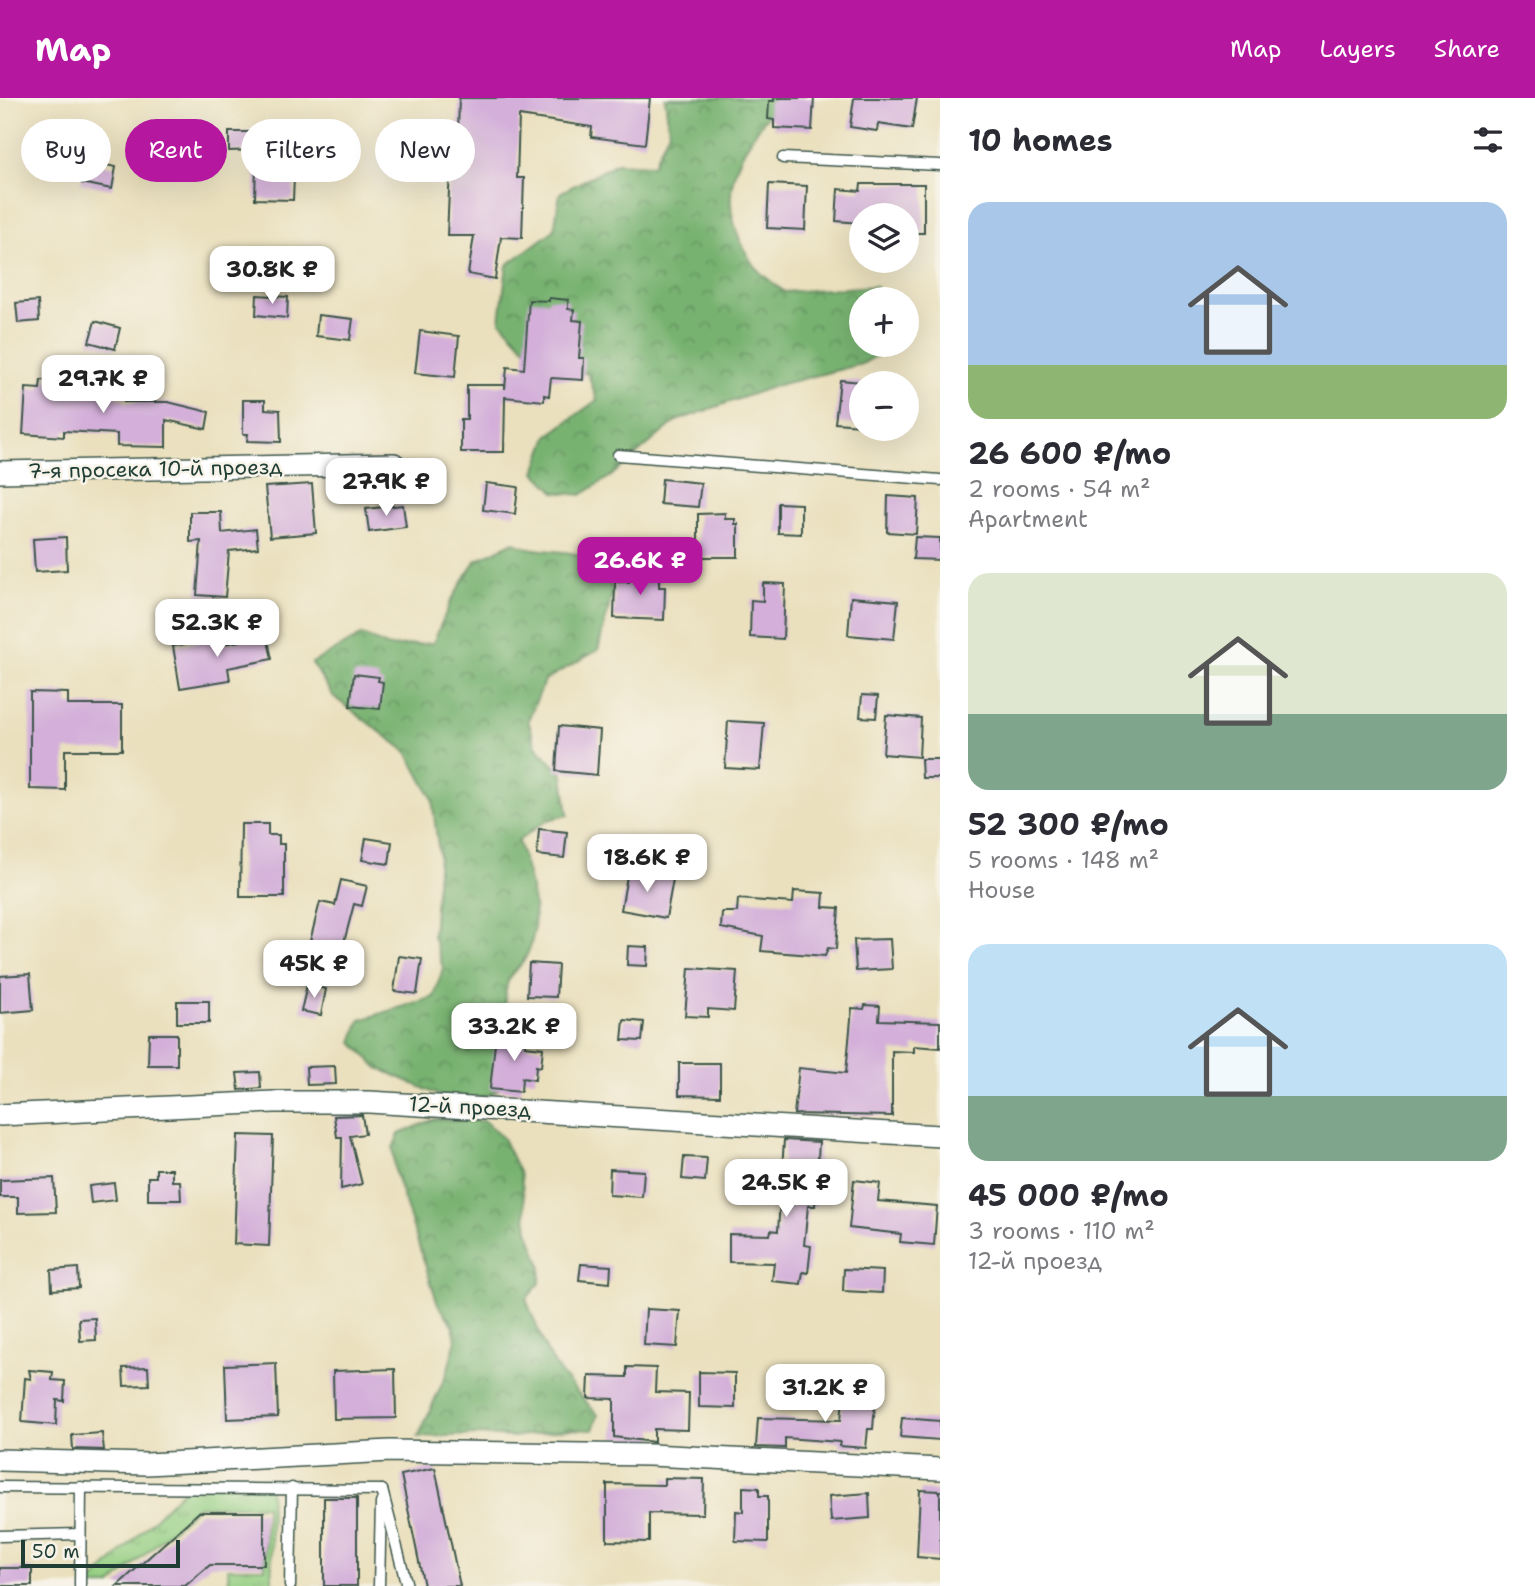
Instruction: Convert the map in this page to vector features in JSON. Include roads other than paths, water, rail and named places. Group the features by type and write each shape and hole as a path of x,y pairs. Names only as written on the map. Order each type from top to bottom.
{"street":[{"name":"7-я просека 10-й проезд","path":"0,472 394,464"},
{"name":"12-й проезд","path":"0,1115 274,1102 369,1101 940,1136"},
{"path":"0,1460 147,1464 402,1451 650,1455 940,1469"}],"lane":[{"path":"783,158 940,165"},
{"path":"618,455 940,480"},
{"path":"0,1487 382,1490"},
{"path":"80,1586 81,1487"},
{"path":"290,1586 292,1488"},
{"path":"379,1586 382,1490"},
{"path":"382,1490 407,1586"},
{"path":"0,1536 80,1534"}]}
